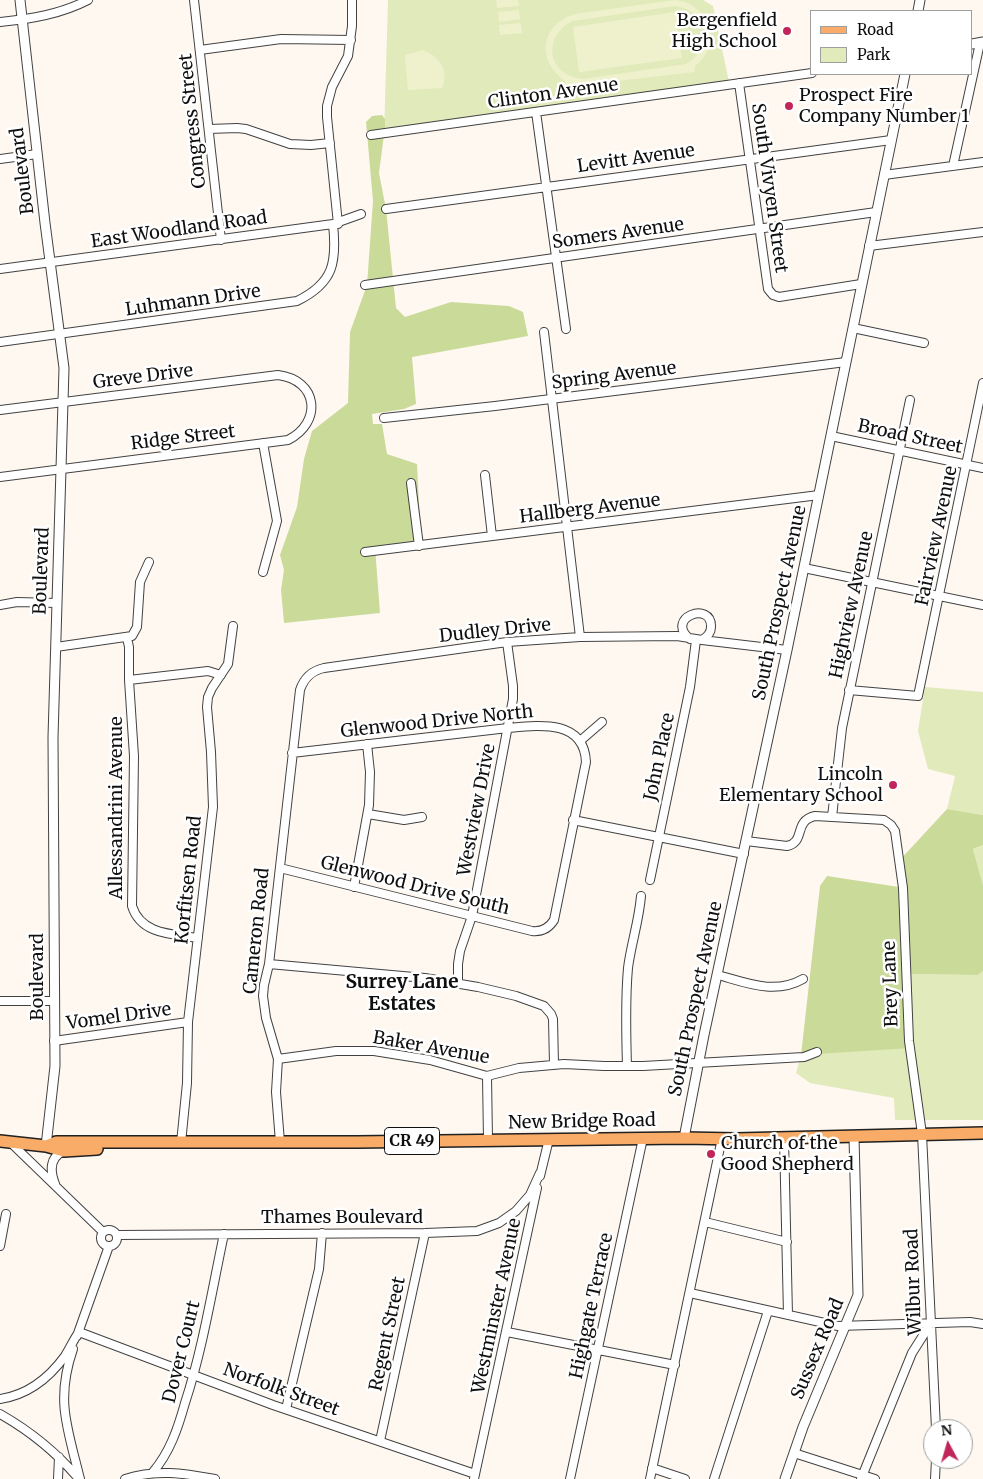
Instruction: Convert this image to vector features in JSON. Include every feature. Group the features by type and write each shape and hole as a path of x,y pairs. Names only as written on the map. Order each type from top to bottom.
{"main road":[{"name":"New Bridge Road","path":"5,1142 46,1146 64,1151 181,1143 784,1138 983,1134"},
{"name":"New Bridge Road","path":"46,1146 56,1142 171,1141 181,1143"}],"street":[{"name":"Boulevard","path":"20,0 64,368 53,760 54,1085 46,1146"},
{"path":"0,22 22,20 61,12 88,0"},
{"name":"Congress Street","path":"194,0 221,240"},
{"name":"Luhmann Drive","path":"0,342 297,301 314,291 328,276 334,260 336,224 327,117 329,97 337,77 345,64 351,40 352,0"},
{"path":"200,50 281,39 351,40"},
{"path":"973,68 978,43"},
{"name":"Clinton Avenue","path":"371,135 810,73"},
{"name":"South Prospect Avenue","path":"684,1138 787,650 905,75"},
{"path":"953,166 971,75"},
{"name":"South Vivyen Street","path":"738,83 768,289 773,295 779,297 861,284"},
{"path":"536,112 566,329"},
{"path":"209,129 246,129 279,141 303,145 330,143"},
{"name":"Levitt Avenue","path":"386,210 750,158 891,140"},
{"path":"0,159 37,154"},
{"path":"884,175 983,162"},
{"name":"Somers Avenue","path":"365,285 876,212"},
{"name":"East Woodland Road","path":"0,269 336,224 361,214"},
{"path":"869,246 983,232"},
{"path":"853,328 924,343"},
{"path":"544,332 580,638"},
{"name":"Spring Avenue","path":"384,418 846,362"},
{"name":"Greve Drive","path":"0,410 278,374 289,376"},
{"name":"Ridge Street","path":"0,476 288,440 304,429 310,417 310,401 305,388 289,376"},
{"name":"Fairview Avenue","path":"849,690 918,696 983,383"},
{"name":"Highview Avenue","path":"832,817 839,750 849,690 910,400"},
{"name":"Broad Street","path":"831,436 983,468"},
{"path":"263,443 277,521 263,572"},
{"path":"485,474 492,536"},
{"path":"411,483 419,546"},
{"name":"Hallberg Avenue","path":"365,552 819,495"},
{"path":"56,647 132,636 137,628 140,582 149,562"},
{"path":"804,568 983,605"},
{"path":"0,606 17,602 57,603"},
{"name":"Korfitsen Road","path":"181,1143 187,1083 188,1022 213,807 207,707 210,693 228,664 234,626"},
{"name":"Dudley Drive","path":"307,676 324,668 507,642 580,638 677,636 696,640 787,650"},
{"name":"Allessandrini Avenue","path":"127,638 134,756 132,906 138,919 154,930 198,938"},
{"name":"John Place","path":"650,880 690,687 696,640"},
{"name":"Westview Drive","path":"458,983 460,951 472,916 508,728 513,686 507,642"},
{"path":"129,680 208,672 221,674"},
{"name":"Cameron Road","path":"280,1142 276,1092 278,1059 266,1018 263,996 264,984 270,964 300,690 307,676"},
{"path":"602,722 580,741 584,748 586,762 573,820 744,854"},
{"name":"Glenwood Drive North","path":"292,753 537,726 563,728 570,731 580,741"},
{"path":"354,887 368,814 370,772 367,744"},
{"path":"368,814 404,820 422,817"},
{"path":"746,841 791,845 798,839 800,828 806,820 816,816 832,817"},
{"name":"Brey Lane","path":"832,817 884,820 895,831 903,888 909,1041 922,1134"},
{"name":"Glenwood Drive South","path":"280,868 532,931 544,930 554,920 573,820"},
{"path":"627,1066 626,1015 628,976 641,896"},
{"path":"270,964 458,983 516,996 548,1010 553,1019 554,1065"},
{"path":"718,976 772,988 790,985 803,979"},
{"name":"Vomel Drive","path":"0,1001 54,1001"},
{"name":"Vomel Drive","path":"54,1041 188,1022"},
{"name":"Baker Avenue","path":"278,1059 336,1051 374,1051 430,1060 487,1076 519,1068 554,1065 627,1066 699,1063 804,1057 816,1052"},
{"path":"487,1076 488,1140"},
{"name":"Wilbur Road","path":"922,1134 936,1419"},
{"name":"Sussex Road","path":"785,1479 812,1404 856,1303 859,1286 854,1137"},
{"name":"Highgate Terrace","path":"570,1479 643,1138"},
{"path":"650,1479 722,1138"},
{"path":"784,1138 788,1315"},
{"name":"Westminster Avenue","path":"475,1476 540,1173 549,1140"},
{"path":"5,1142 56,1186 104,1232"},
{"path":"56,1186 52,1172 52,1162 56,1156 64,1151"},
{"name":"Thames Boulevard","path":"117,1235 472,1231 488,1228 516,1212 533,1190 540,1173"},
{"path":"0,1246 6,1214"},
{"path":"705,1222 786,1242"},
{"path":"110,1230 117,1235 115,1244 109,1246 101,1241 101,1235 104,1232 110,1230"},
{"path":"286,1409 319,1269 322,1233"},
{"name":"Regent Street","path":"380,1441 425,1233"},
{"name":"Dover Court","path":"154,1472 164,1458 176,1434 194,1375 224,1234"},
{"path":"79,1479 64,1420 65,1370 109,1246"},
{"path":"690,1293 831,1325 970,1322 983,1324"},
{"path":"714,1479 768,1311"},
{"path":"861,1477 912,1353 931,1323"},
{"path":"0,1399 21,1393 40,1382 65,1355 79,1332"},
{"name":"Norfolk Street","path":"79,1332 286,1409 475,1476"},
{"path":"507,1332 675,1365"},
{"path":"0,1414 18,1424 59,1457 79,1479"},
{"path":"794,1453 861,1477 875,1479"},
{"path":"58,1479 59,1457"},
{"path":"652,1468 685,1479"},
{"path":"125,1479 154,1472 185,1473 215,1479"}],"green space":[{"path":"388,0 703,0 713,6 730,87 384,135"},
{"path":"496,0 518,0 519,6 497,8"},
{"path":"675,0 687,3 697,9 704,17 709,26 711,37 709,47 704,57 695,66 695,72 566,87 565,81 550,64 546,54 546,44 554,26 563,19 575,14","holes":["675,6 686,9 701,22 705,39 696,57 686,64 583,79 571,76 562,71 556,64 553,55 556,37 562,28 572,21"]},
{"path":"519,10 520,19 499,22 498,12"},
{"path":"675,12 682,58 579,72 573,27"},
{"path":"521,23 522,33 500,35 499,25"},
{"path":"423,50 434,56 442,65 445,76 442,88 408,90 405,55"},
{"path":"382,115 385,119 385,127 379,173 386,209 396,308 405,317 451,302 509,306 523,312 528,336 412,357 416,404 404,409 372,414 373,424 382,424 387,454 417,464 421,544 375,547 380,613 284,623 281,590 284,570 280,555 297,507 304,459 312,431 348,403 350,332 367,285 373,201 366,122 372,116"},
{"path":"925,687 983,692 983,815 947,809 955,776 928,769 918,731"},
{"path":"947,809 983,815 983,845 973,849 983,885 983,971 978,975 903,974 911,1048 801,1055 820,886 827,876 899,887 898,862"},
{"path":"983,845 983,885 973,849"},
{"path":"983,971 983,1120 895,1120 894,1098 810,1083 796,1073 801,1055 903,974 978,975"}],"place":[{"name":"Bergenfield High School","path":"787,31"},
{"name":"Prospect Fire Company Number 1","path":"789,106"},
{"name":"Lincoln Elementary School","path":"893,785"},
{"name":"Church of the Good Shepherd","path":"711,1154"}],"district":[{"name":"Surrey Lane Estates","path":"402,994"}]}
